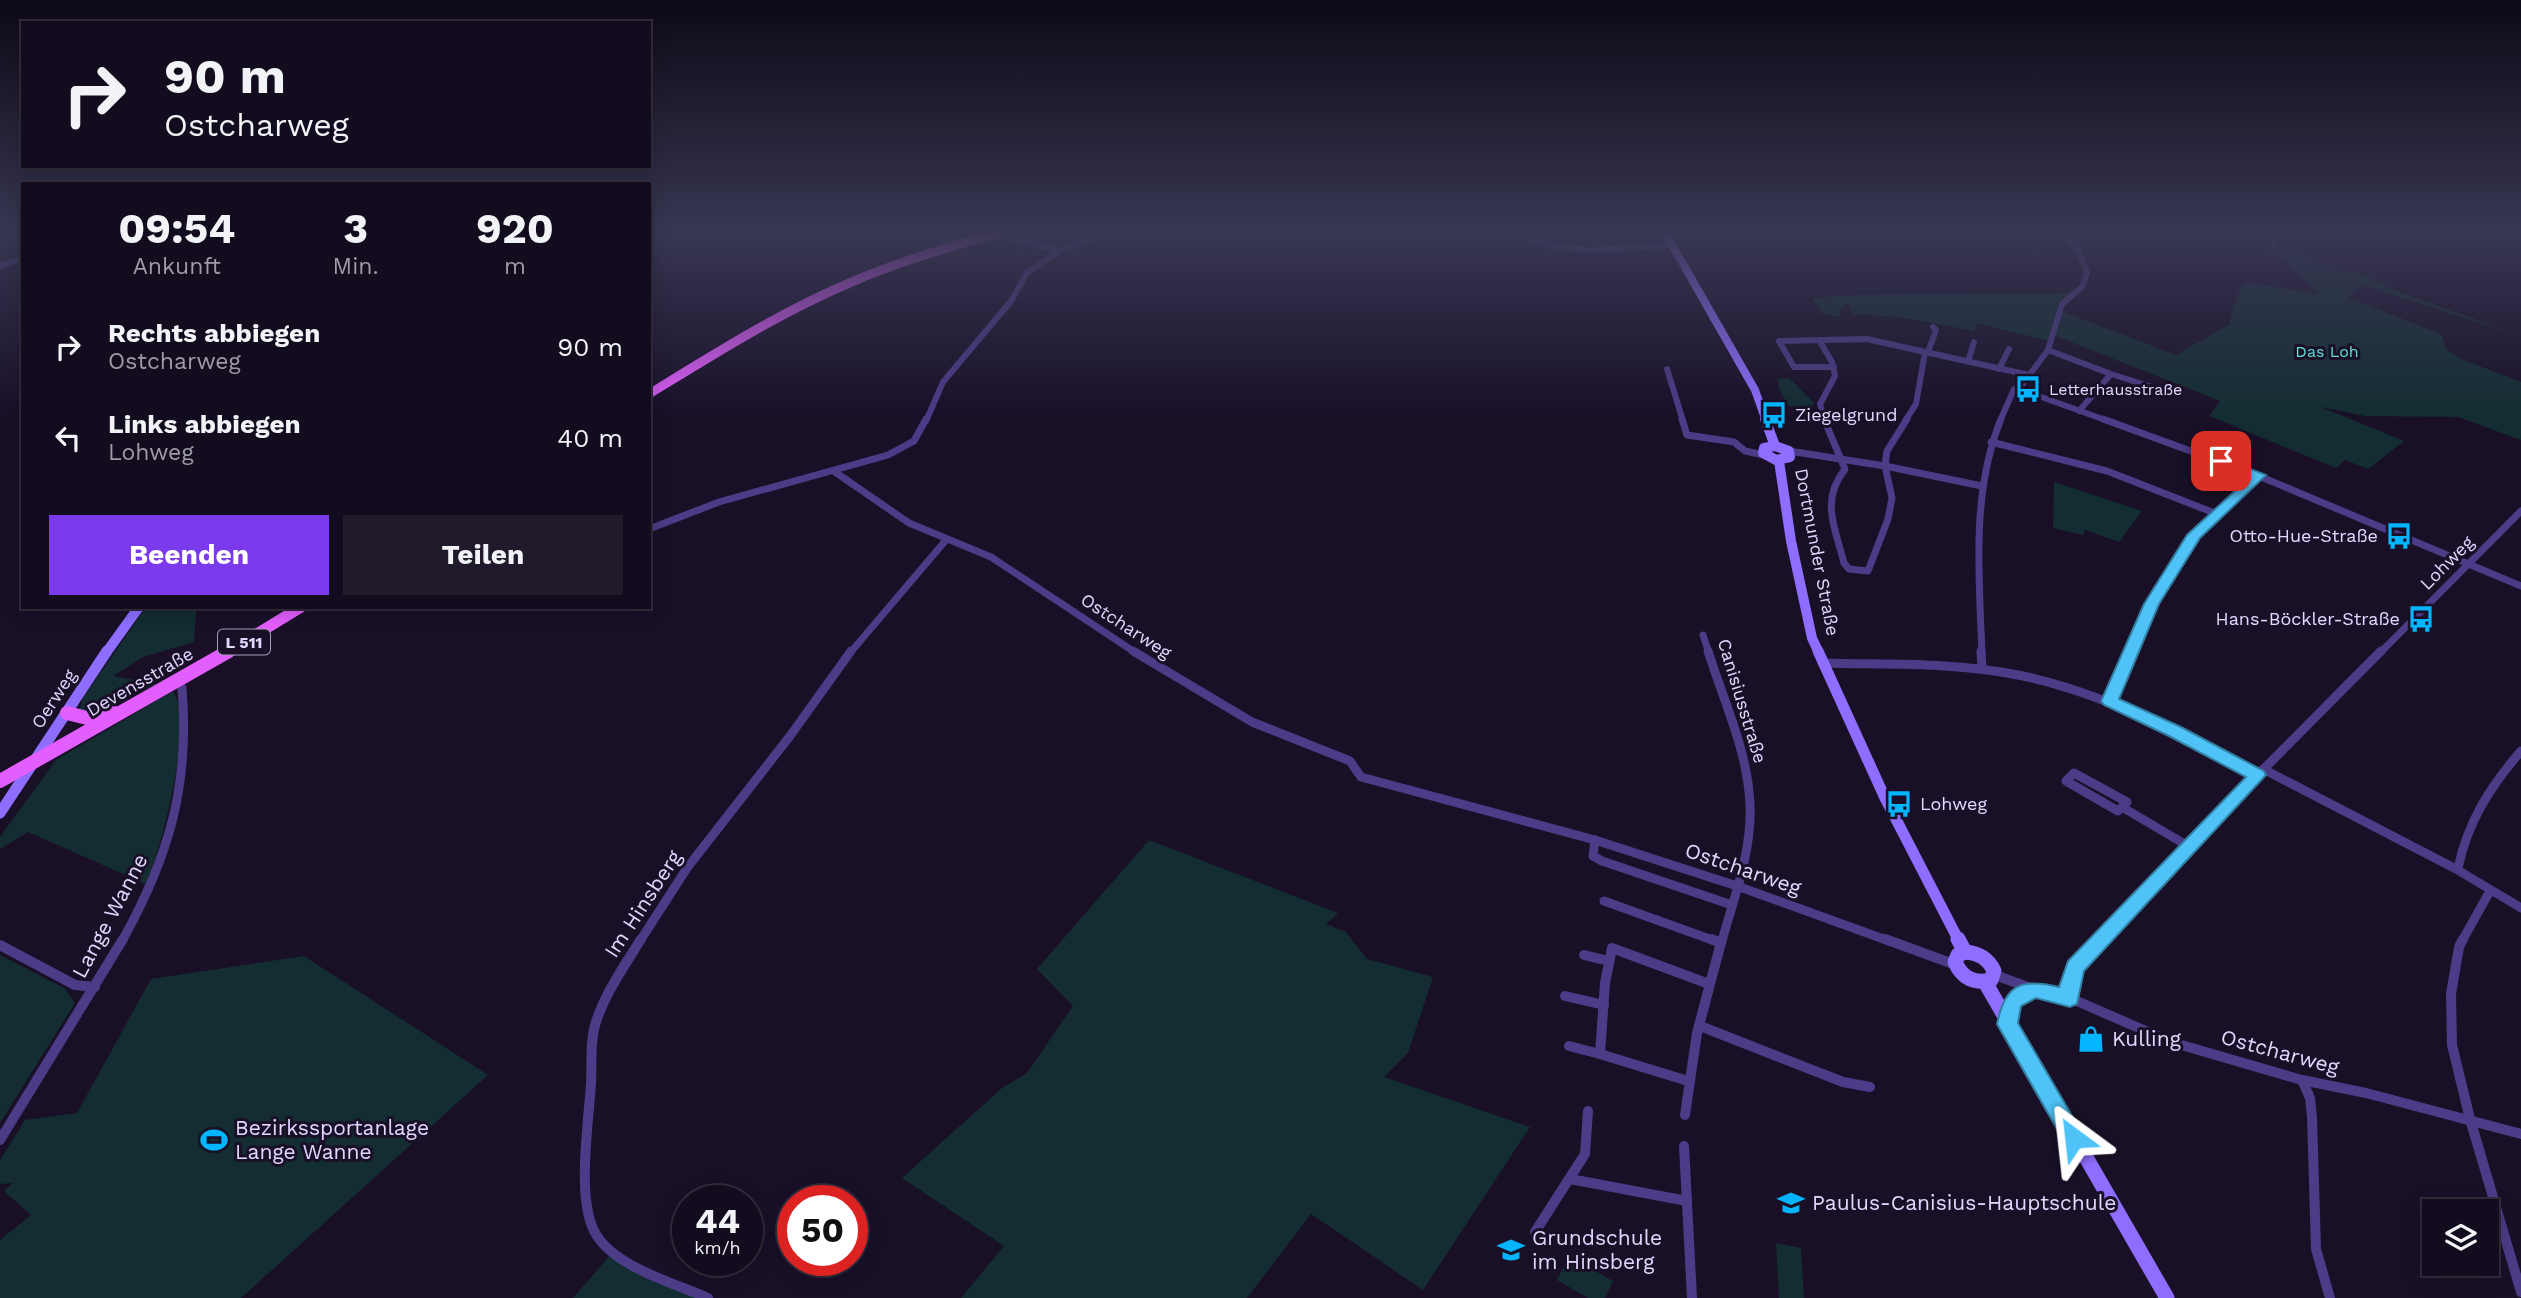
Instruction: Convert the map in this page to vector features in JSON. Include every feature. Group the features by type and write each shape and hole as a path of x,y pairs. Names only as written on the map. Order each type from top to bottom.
{"main road":[{"path":"651,393 756,329 823,295"},
{"path":"1701,295 1755,390 1775,446 1763,452"},
{"name":"Dortmunder Straße","path":"1775,446 1786,456 1805,607 1822,663 1885,798 1965,952"},
{"name":"Dortmunder Straße","path":"1763,452 1786,456"},
{"name":"Oerweg","path":"0,813 138,609"},
{"name":"Devensstraße","path":"32,763 298,609"},
{"name":"L 511","path":"67,713 87,718 128,709"},
{"name":"L 511","path":"0,781 32,763"},
{"path":"1990,979 1967,978 1956,965 1956,958 1965,952 1975,953 1993,967 1990,979 2007,1024 2167,1298"}],"street":[{"path":"651,528 719,502 789,481 835,472 888,455 914,441 943,382 1015,295"},
{"path":"2019,389 2048,350 2059,310 2074,295"},
{"path":"1819,341 1834,367 1835,379 1820,405 1822,416 1843,458 1845,469 1833,484 1829,502 1844,563 1849,569 1868,571 1888,519 1892,498 1885,466 1891,442 1916,404 1926,352 1936,330 1933,327"},
{"path":"1834,367 1794,367 1779,341 1867,339 2029,375"},
{"path":"1968,361 1974,342"},
{"path":"1999,369 2009,349"},
{"path":"2048,350 2152,387"},
{"name":"Dortmunder Straße","path":"1667,369 1687,435 1734,442 1740,447 1763,452"},
{"path":"2079,411 2111,374"},
{"path":"1982,669 1982,486 1999,418 2014,389 2259,475 2470,562 2521,586"},
{"path":"1992,442 2107,471 2217,514"},
{"path":"1786,456 1843,458 1982,486"},
{"name":"Ostcharweg","path":"835,472 894,514 946,540 991,557 1150,663 1222,706 1263,727 1350,761 1361,777 1595,839 1737,886 1956,965"},
{"path":"2110,701 2152,604 2195,535 2259,475"},
{"name":"Lohweg","path":"2070,998 2070,982 2075,967 2188,846 2521,511"},
{"name":"Im Hinsberg","path":"708,1298 625,1262 611,1252 596,1235 588,1210 586,1182 594,1030 611,990 687,868 790,736 842,662 946,540"},
{"name":"Canisiusstraße","path":"1685,1115 1688,1082 1709,984 1747,845 1751,808 1746,770 1703,635"},
{"path":"1822,663 1982,669 2044,682 2110,701 2458,869 2521,908"},
{"name":"Lange Wanne","path":"0,1140 126,936 165,853 183,784 186,742 182,688"},
{"path":"2458,869 2467,827 2488,792 2521,751"},
{"path":"2074,773 2127,802 2122,807 2118,811 2066,780 2074,773"},
{"path":"2122,807 2188,846"},
{"name":"Ostcharweg","path":"1595,839 1593,856 1602,861 1732,905"},
{"path":"2490,891 2459,947 2451,994 2452,1045 2470,1119 2521,1292"},
{"path":"1604,901 1721,943"},
{"path":"0,945 75,985 95,987"},
{"path":"1600,1054 1612,948 1709,984"},
{"path":"1584,956 1609,961"},
{"name":"Ostcharweg","path":"1990,979 2070,998 2171,1042 2302,1080 2367,1093 2521,1134"},
{"path":"2007,1024 2012,1002 2019,996 2036,990"},
{"path":"1565,996 1604,1005"},
{"path":"1700,1026 1843,1082 1870,1087"},
{"path":"1569,1046 1688,1082"},
{"path":"2302,1080 2310,1098 2312,1117 2316,1249 2330,1298"},
{"path":"1535,1232 1585,1154 1588,1111"},
{"path":"1684,1146 1692,1298"},
{"path":"1570,1179 1687,1201"}],"green space":[{"name":"Das Loh","path":"1852,295 2076,295 2061,311 2176,355 2230,324 2238,295 2350,295 2347,297 2441,334 2447,350 2461,359 2521,382 2521,440 2458,417 2365,416 2321,407 2404,441 2368,469 2345,460 2336,468 2209,416 2220,401 2056,336 2050,335 2049,341 1977,323 1974,331 1900,317 1852,314 1848,302 1839,310 1841,317 1823,314 1812,298"},
{"path":"2393,295 2407,295 2521,336"},
{"path":"1789,378 1814,403 1810,409 1788,406 1779,388 1778,379"},
{"path":"2054,482 2142,511 2119,542 2085,530 2083,535 2053,528"},
{"path":"145,609 196,609 194,642 143,657 113,676 156,684 101,711 79,711 83,698"},
{"path":"173,691 179,707 178,757 160,844 146,884 28,832 0,849 0,837 56,760"},
{"path":"1149,840 1338,913 1326,924 1346,932 1367,959 1433,977 1408,1053 1384,1077 1530,1127 1423,1290 1311,1214 1247,1298 961,1298 1004,1246 902,1178 1002,1088 1027,1073 1073,1006 1037,969"},
{"path":"0,955 64,988 75,1003 0,1123"},
{"name":"Bezirkssportanlage Lange Wanne","path":"304,956 488,1075 241,1298 0,1298 0,1240 31,1215 4,1191 13,1183 0,1184 0,1160 25,1120 77,1113 151,979"},
{"path":"1776,1243 1801,1248 1804,1298 1779,1298"},
{"path":"612,1253 708,1298 573,1298"},
{"path":"1569,1256 1613,1281 1605,1298 1588,1298 1557,1280"}],"place":[{"name":"Letterhausstraße","path":"2028,389"},
{"name":"Ziegelgrund","path":"1774,415"},
{"name":"Otto-Hue-Straße","path":"2399,536"},
{"name":"Hans-Böckler-Straße","path":"2421,619"},
{"name":"Lohweg","path":"1899,804"},
{"name":"Kulling","path":"2091,1039"},
{"name":"Bezirkssportanlage Lange Wanne","path":"214,1140"},
{"name":"Paulus-Canisius-Hauptschule","path":"1791,1203"},
{"name":"Grundschule im Hinsberg","path":"1511,1250"}],"route":[{"path":"2074,1138 2007,1024 2012,1002 2019,996 2036,990 2070,998 2070,982 2075,967 2258,775 2110,701 2138,632 2169,574 2195,535 2259,475 2221,461"}]}
